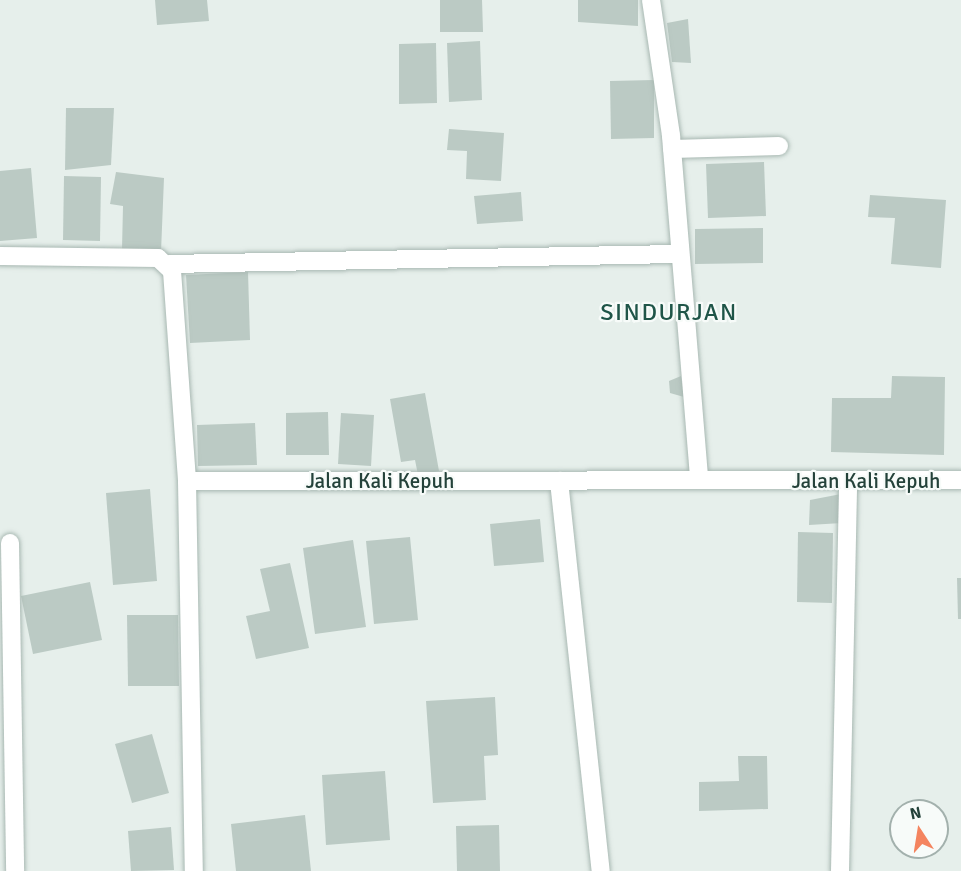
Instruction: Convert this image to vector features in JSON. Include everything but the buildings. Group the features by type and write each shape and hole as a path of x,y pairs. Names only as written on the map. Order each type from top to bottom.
{"street":[{"path":"651,0 672,148 678,254 699,480"},
{"path":"672,148 779,146"},
{"path":"0,256 159,258 169,264 678,254"},
{"path":"169,264 187,481 194,871"},
{"name":"Jalan Kali Kepuh","path":"187,481 961,480"},
{"path":"559,481 602,871"},
{"path":"840,871 848,481"},
{"path":"10,543 15,871"}],"district":[{"name":"SINDURJAN","path":"669,313"}]}
